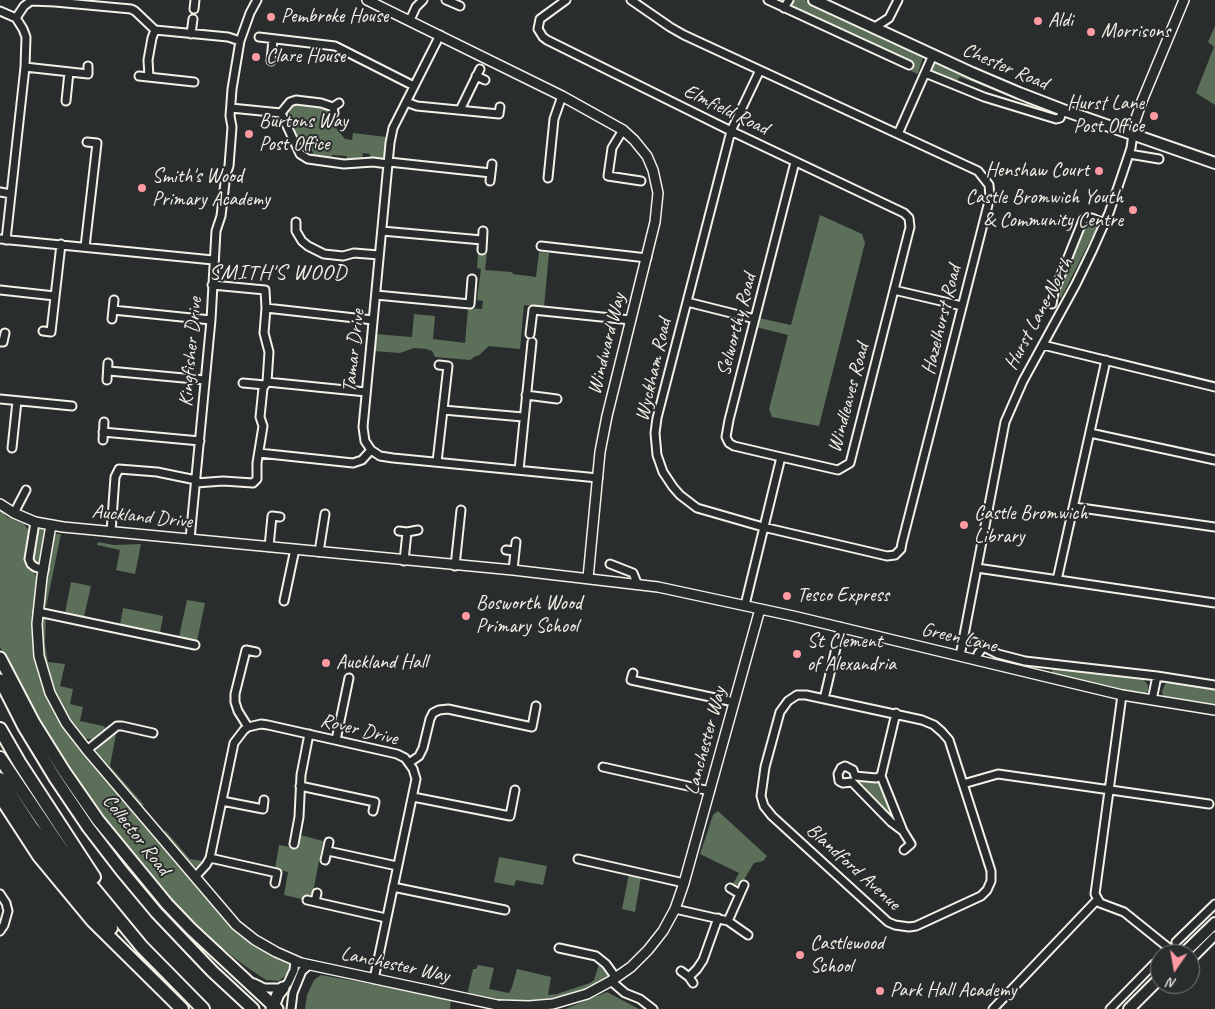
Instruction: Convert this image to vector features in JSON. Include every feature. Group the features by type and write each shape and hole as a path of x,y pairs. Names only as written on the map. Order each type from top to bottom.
{"highway":[{"name":"Collector Road","path":"0,658 34,723 98,820 167,904 274,1008"},
{"name":"Collector Road","path":"0,680 24,727 55,778 88,827 121,870 156,912 212,971 253,1009"},
{"path":"0,729 75,849 142,947"},
{"path":"0,758 62,850 142,947 203,1009"},
{"path":"0,779 32,828 96,912 173,1000"},
{"path":"0,796 39,856 92,920 182,1009"},
{"path":"274,1008 283,988"}],"main road":[{"name":"Chester Road","path":"814,0 986,79 1063,110 1215,163"},
{"path":"1193,944 1215,923"},
{"path":"1132,1008 1150,989"}],"street":[{"path":"194,9 195,0"},
{"name":"Kingfisher Drive","path":"190,539 211,320 216,231 221,216 226,174 229,166 235,65 240,41 257,0"},
{"name":"Windward Way","path":"368,0 562,96 623,130 647,156 656,182 658,208 607,416 598,478 588,578"},
{"path":"410,20 416,7 423,0"},
{"name":"Elmfield Road","path":"566,0 540,19 538,29 543,37 731,131 904,214"},
{"name":"Hazelhurst Road","path":"631,0 670,27 978,171 988,185 990,197 901,549 895,556 887,556"},
{"path":"768,0 909,65"},
{"path":"784,8 788,0"},
{"path":"875,27 889,18 898,0"},
{"name":"Hurst Lane North","path":"960,656 1005,422 1023,381 1076,284 1104,223 1130,154 1135,121 1142,101 1184,0"},
{"path":"16,18 24,6 31,1 70,2 135,11 155,30 228,37 240,41"},
{"path":"0,11 16,18 26,37 25,68 11,194 3,240 61,244 213,260"},
{"path":"191,34 193,19"},
{"path":"149,77 148,60 155,30"},
{"name":"Tamar Drive","path":"371,450 364,436 366,392 393,128 440,35"},
{"path":"259,37 334,46 414,86"},
{"path":"271,61 273,39"},
{"path":"898,134 933,55"},
{"path":"25,68 88,74 88,66"},
{"path":"460,110 480,69"},
{"name":"Wyckham Road","path":"760,70 731,131 687,302 656,426 655,444 659,463 673,488 697,508 763,527 887,556"},
{"path":"66,101 69,72"},
{"path":"925,73 984,98 1056,119 1060,118 1063,110"},
{"path":"140,76 194,82"},
{"path":"476,76 485,80"},
{"path":"548,178 554,119 562,96"},
{"path":"281,112 290,102 296,100 321,103 335,108"},
{"path":"406,102 417,106 460,110 499,110"},
{"path":"231,108 281,112"},
{"path":"281,112 300,154 308,160 344,164 388,163 491,173"},
{"path":"623,130 612,148 608,176 641,180"},
{"path":"86,247 97,143 87,142"},
{"path":"1130,154 1159,159"},
{"name":"Selworthy Road","path":"781,457 734,446 729,443 726,437 795,162"},
{"path":"490,181 492,164"},
{"path":"0,192 11,194"},
{"name":"Windleaves Road","path":"781,457 838,470 850,463 910,227 909,218 904,214"},
{"path":"1052,304 1054,292 1083,220 1092,218 1104,223"},
{"path":"296,222 296,231 302,241 314,250 324,254 343,256 354,253 379,255"},
{"path":"382,231 482,240"},
{"path":"482,250 483,231"},
{"path":"44,331 52,332 61,244"},
{"path":"541,246 647,258"},
{"path":"376,295 470,304 472,279"},
{"path":"111,532 115,477 119,469 157,472 196,481 253,483 257,479 263,426 260,417 263,388 266,384 269,350 264,333 265,290 212,285"},
{"path":"0,290 55,296"},
{"path":"894,290 962,306"},
{"path":"112,319 114,300"},
{"path":"687,302 755,319"},
{"path":"266,308 374,320"},
{"path":"113,310 211,320"},
{"path":"519,470 533,310 631,320"},
{"path":"0,342 3,342 4,333"},
{"path":"1042,345 1215,387"},
{"path":"1057,580 1106,360"},
{"path":"107,380 108,362"},
{"path":"437,462 448,366 439,365"},
{"path":"109,371 205,380"},
{"path":"243,383 366,392"},
{"path":"526,395 557,399"},
{"path":"0,399 72,406"},
{"path":"12,448 17,401"},
{"path":"443,410 523,417"},
{"path":"104,422 103,436 200,441"},
{"path":"1090,434 1215,460"},
{"path":"259,453 353,463 362,460 371,450 380,456 393,458 598,478"},
{"path":"745,605 781,457"},
{"path":"14,512 26,490"},
{"name":"Auckland Drive","path":"0,504 35,522 51,525 588,578"},
{"path":"1074,507 1215,528"},
{"path":"455,566 461,510"},
{"path":"320,552 325,514"},
{"path":"269,547 272,516 280,517"},
{"path":"35,522 29,559 35,567 44,570"},
{"name":"Lanchester Way","path":"51,525 38,612 37,645 50,693 66,722 87,750 236,925 255,940 295,961 374,980 497,1004 522,1006 552,1004 586,994 630,967 648,950 663,931 675,909 684,883 760,609"},
{"path":"399,531 418,530"},
{"path":"404,561 407,532"},
{"path":"513,570 516,542"},
{"path":"284,601 295,549"},
{"path":"506,550 515,551"},
{"name":"Green Lane","path":"610,564 633,573 637,583"},
{"path":"977,568 1215,603"},
{"name":"Green Lane","path":"588,578 637,583 745,605 1122,695 1215,710"},
{"path":"38,612 195,645"},
{"path":"824,698 841,627"},
{"path":"974,642 998,654 1025,661 1157,676 1215,685"},
{"path":"978,654 983,647"},
{"path":"195,877 210,858 234,743 248,727 238,711 235,694 246,650 256,652"},
{"path":"633,673 631,680 734,702"},
{"path":"1152,700 1157,676"},
{"path":"336,740 349,678"},
{"name":"Blandford Avenue","path":"806,695 824,698 896,713 929,722 949,740 991,871 991,881 987,890 973,901 916,926 901,927 888,922 772,816 764,806 761,796 766,767 780,712 784,704 797,696 806,695"},
{"path":"1122,695 1094,894 1103,905 1114,907 1124,912 1163,944"},
{"path":"409,764 419,756 423,748 430,719 433,713 439,710 448,709 532,727 536,706"},
{"path":"896,713 880,776 903,831 911,844 904,850"},
{"name":"Rover Drive","path":"248,727 261,724 397,754 405,758 413,769 416,779 413,797 374,980"},
{"path":"87,750 117,726 153,733"},
{"path":"294,844 297,830 300,786 309,734"},
{"path":"603,767 710,791"},
{"path":"962,784 998,774 1209,804"},
{"path":"880,776 876,778 854,779 891,822 903,831"},
{"path":"300,786 375,802 373,811"},
{"path":"413,797 510,816 515,790"},
{"path":"222,801 263,809 264,800"},
{"path":"297,830 306,832"},
{"path":"325,860 330,842"},
{"path":"328,851 397,866"},
{"path":"210,858 277,873 275,883"},
{"path":"578,859 684,883"},
{"path":"728,921 744,885"},
{"path":"393,886 505,910"},
{"path":"730,888 740,894"},
{"path":"315,902 318,892"},
{"path":"0,894 6,903 8,911 0,931"},
{"path":"307,900 386,918"},
{"path":"993,1009 1097,900"},
{"path":"1176,942 1215,904"},
{"path":"675,909 728,921 748,935"},
{"path":"681,971 691,980 703,960 718,918"},
{"path":"1193,925 1202,935"},
{"path":"191,929 258,986 264,988 283,988 288,983 294,970 295,961"},
{"path":"1200,951 1215,936"},
{"path":"559,948 596,956 601,959 613,979 625,993 640,999 653,1009"},
{"path":"291,1009 293,993 299,978 302,971 309,965"},
{"path":"1110,1009 1150,968"}],"green space":[{"path":"792,0 805,0 923,57 918,74 911,71 914,64 792,7"},
{"path":"1215,26 1215,105 1196,93 1214,47 1208,42"},
{"path":"935,62 1051,110 1048,114 1025,107 1025,102 960,77 956,82 931,72 932,65"},
{"path":"295,105 319,106 319,108 329,111 329,114 332,114 331,120 337,121 336,128 345,139 352,140 353,133 386,137 384,159 370,159 370,154 363,153 362,158 347,161 347,156 332,155 331,159 312,158 313,152 305,146 302,140 298,141 288,119 290,108"},
{"path":"820,215 862,234 865,243 819,426 772,417 769,409 788,335 756,327 759,318 791,325"},
{"path":"1088,220 1097,222 1098,225 1061,298 1056,295 1085,223"},
{"path":"478,252 487,252 485,270 512,272 513,274 536,277 539,252 549,253 544,307 524,305 520,349 489,346 478,356 470,360 435,357 432,351 426,349 414,348 400,353 374,351 375,334 412,337 414,314 435,316 433,339 465,343 468,308 482,309 483,301 477,300 481,269 477,268"},
{"path":"0,509 7,517 24,524 29,531 25,562 38,580 33,624 34,641 39,669 56,711 213,904 289,963 290,968 287,974 279,981 266,980 245,966 217,944 170,901 64,765 0,647"},
{"path":"40,526 45,530 46,537 42,560 36,563 34,561 36,538 38,527"},
{"path":"55,534 61,534 46,607 41,605"},
{"path":"98,542 114,545 141,544 135,574 116,570 120,550 97,545"},
{"path":"71,582 91,586 84,617 65,613"},
{"path":"187,600 205,603 197,641 179,637"},
{"path":"123,608 163,616 160,633 120,625"},
{"path":"42,616 46,616 45,645 48,662 65,664 60,686 73,689 70,704 83,707 80,721 106,728 92,739 84,739 70,721 47,674 40,641"},
{"path":"1053,667 1143,679 1148,685 1148,691 1144,695 1051,675"},
{"path":"1169,682 1215,688 1215,706 1164,699 1162,692 1165,684"},
{"path":"113,732 116,734 110,766 144,805 140,805 96,754 97,746"},
{"path":"860,780 879,781 888,797 898,825 857,783"},
{"path":"718,811 767,856 763,861 754,863 740,886 733,884 739,873 700,854 713,815"},
{"path":"165,830 190,859 203,861 200,866 192,867 164,835"},
{"path":"300,835 323,841 312,897 305,896 301,899 284,895 288,872 275,869 279,845 296,848"},
{"path":"499,857 547,866 543,885 516,880 514,886 494,882"},
{"path":"629,874 641,877 635,912 622,909"},
{"path":"600,961 610,976 600,983 572,995 544,1001 516,1002 492,1001 469,995 468,991 473,969 476,969 478,965 494,968 489,989 509,993 517,969 551,977 548,995 557,994 590,983 594,980"},
{"path":"321,975 451,999 450,1009 305,1009 307,995 314,980"},
{"path":"607,992 639,1009 565,1009 592,998"}],"place":[{"name":"Pembroke House","path":"271,17"},
{"name":"Aldi","path":"1038,21"},
{"name":"Morrisons","path":"1091,32"},
{"name":"Clare House","path":"256,57"},
{"name":"Hurst Lane Post Office","path":"1154,116"},
{"name":"Burtons Way Post Office","path":"249,134"},
{"name":"Henshaw Court","path":"1099,171"},
{"name":"Smith's Wood Primary Academy","path":"142,188"},
{"name":"Castle Bromwich Youth & Community Centre","path":"1133,210"},
{"name":"Castle Bromwich Library","path":"964,525"},
{"name":"Tesco Express","path":"787,596"},
{"name":"Bosworth Wood Primary School","path":"466,616"},
{"name":"St Clement of Alexandria","path":"797,654"},
{"name":"Auckland Hall","path":"326,663"},
{"name":"Castlewood School","path":"800,955"},
{"name":"Park Hall Academy","path":"880,991"}],"district":[{"name":"SMITH'S WOOD","path":"278,273"}]}
